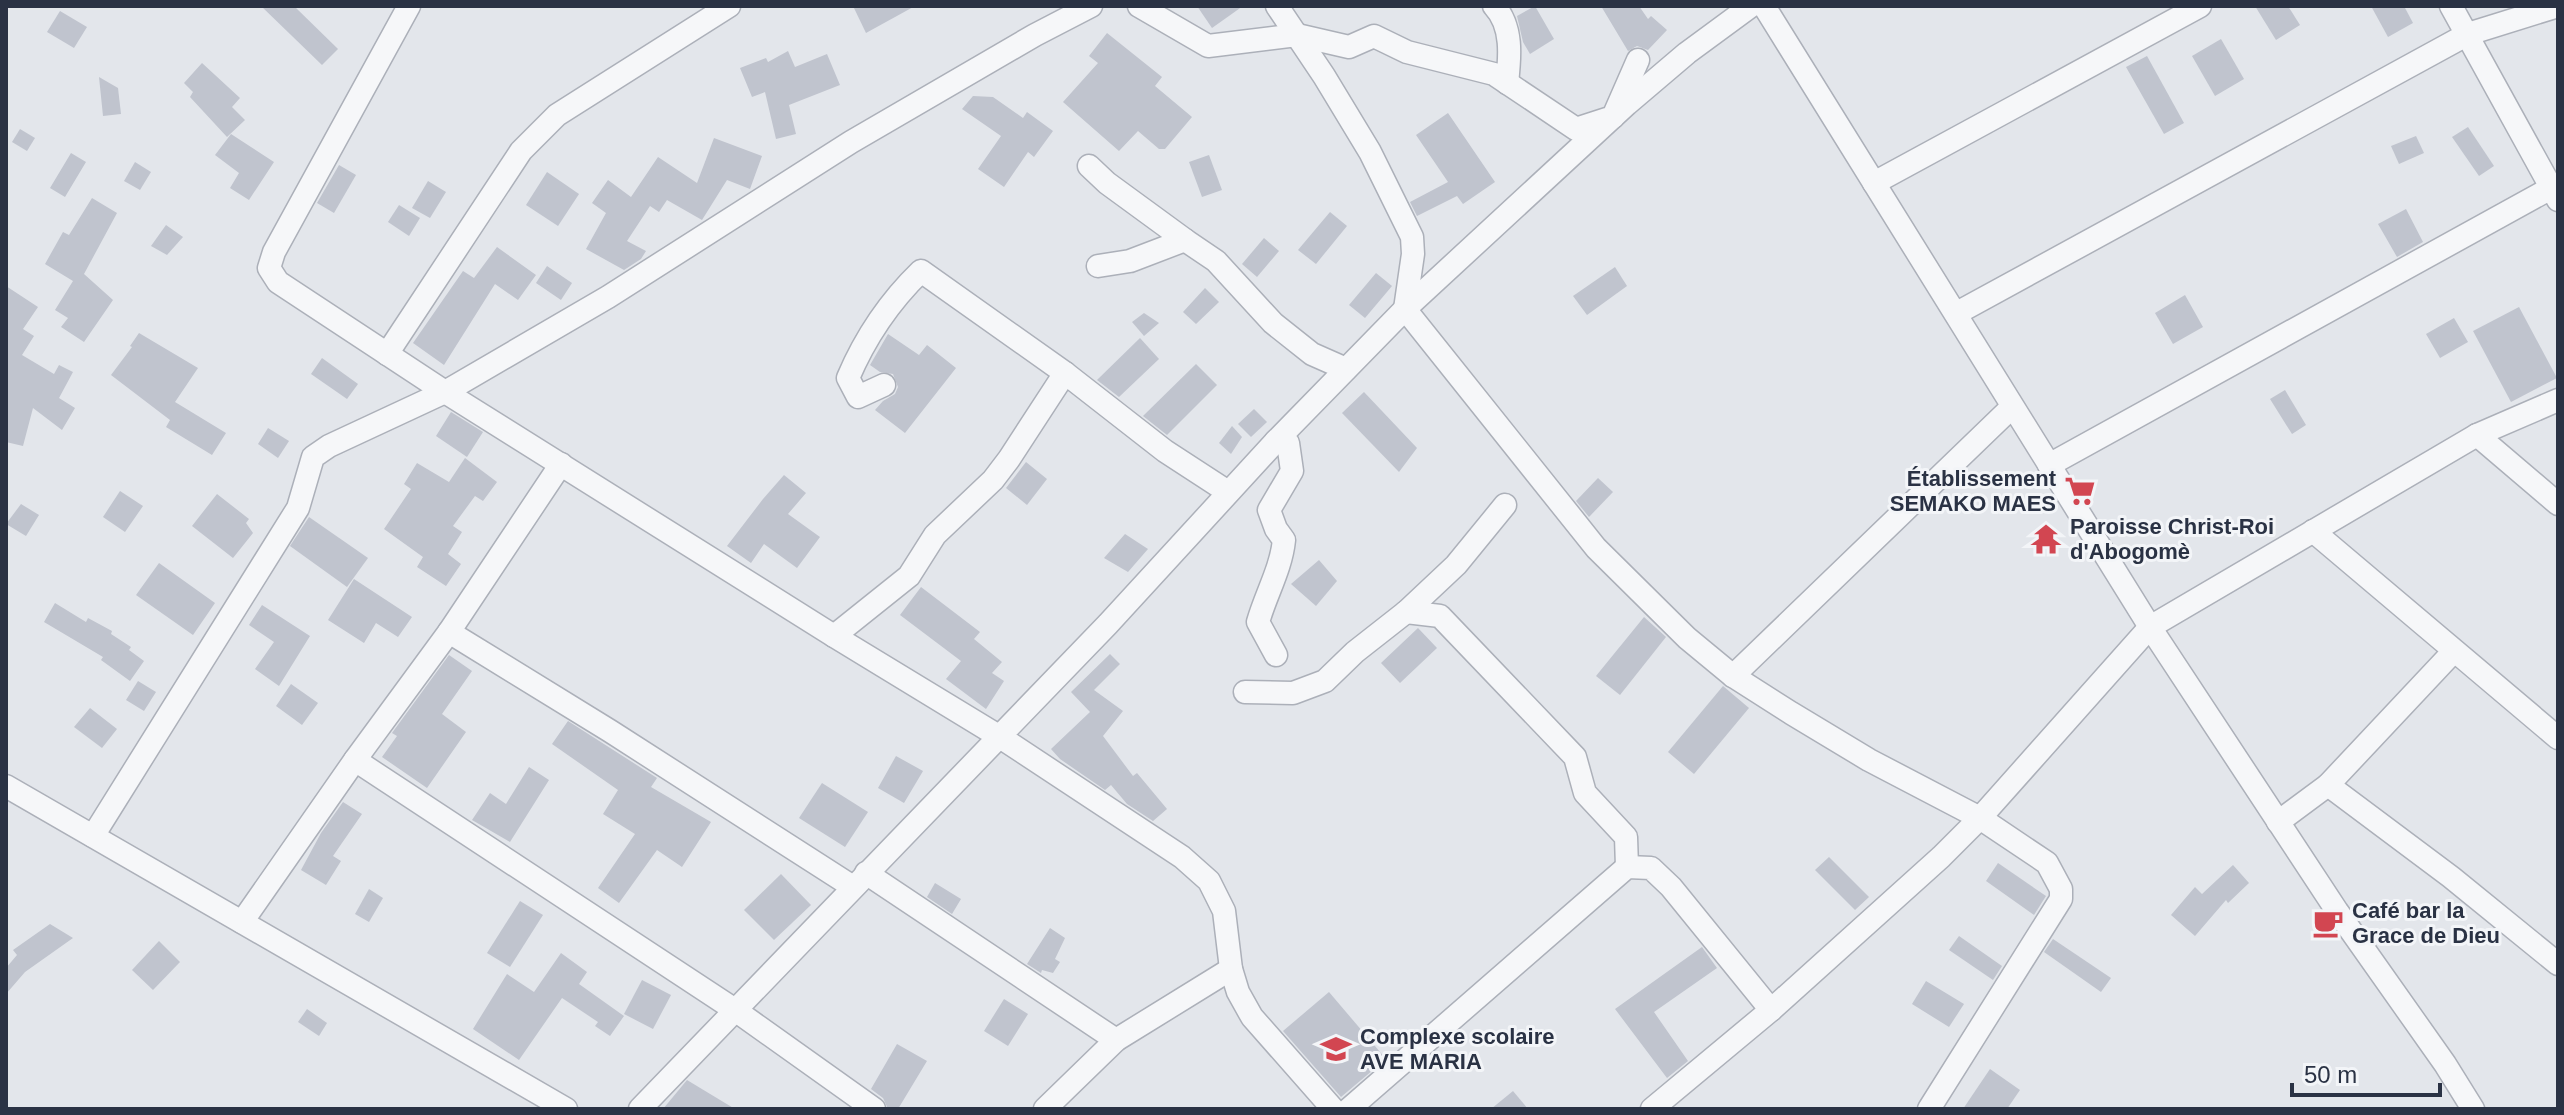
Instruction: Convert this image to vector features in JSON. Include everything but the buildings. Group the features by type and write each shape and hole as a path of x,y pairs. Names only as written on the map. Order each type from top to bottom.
{"street":[{"path":"409,6 274,252 269,268 278,282 445,392 1000,737 1182,857 1209,881 1224,911 1231,969 1238,992 1252,1017 1333,1109"},
{"path":"387,354 521,151 557,115 729,6"},
{"path":"93,836 298,508 313,457 329,446 445,392 608,297 851,142 1091,6"},
{"path":"1139,6 1208,46 1297,35 1349,47 1374,36 1407,52 1494,74 1576,129 1613,117 1638,60"},
{"path":"1277,6 1370,152 1412,237 1413,254 1405,309 1596,548 1687,638 1733,676 1869,760 1980,818 2047,863 2061,889 2061,899 1929,1109"},
{"path":"1494,6 1503,15 1511,51 1507,83"},
{"path":"640,1109 1000,737 1276,441 1405,309 1613,117 1687,53 1751,6"},
{"path":"1764,6 2150,627 2473,1109"},
{"path":"1874,183 2200,6"},
{"path":"2049,465 2555,194 2451,6"},
{"path":"1957,313 2468,34 2558,6"},
{"path":"1089,166 1107,183 1216,261 1273,323 1312,354 1346,369"},
{"path":"1098,266 1130,261 1185,240"},
{"path":"884,385 858,397 848,378 858,354 899,292 921,271 1065,373 1165,451 1228,492"},
{"path":"834,636 909,576 935,535 993,480 1065,373"},
{"path":"1652,1109 1771,1010 1941,857 1980,818 2150,627 2477,435 2558,400"},
{"path":"1733,676 2012,407"},
{"path":"2477,435 2558,504"},
{"path":"1276,441 1288,443 1292,471 1269,510 1284,540 1282,560 1258,622 1276,655"},
{"path":"242,922 449,632 561,464"},
{"path":"1245,692 1293,693 1325,681 1456,565 1505,505"},
{"path":"2313,531 2558,738"},
{"path":"1406,612 1440,616 1575,757 1585,793 1626,837 1627,867"},
{"path":"449,632 860,880 1116,1040"},
{"path":"2278,822 2328,785 2453,652"},
{"path":"355,760 735,1010 874,1109"},
{"path":"2328,785 2451,877 2558,964"},
{"path":"6,786 566,1109"},
{"path":"1349,1109 1627,867 1651,868 1671,887 1771,1010"},
{"path":"1045,1109 1116,1040 1231,969"}],"place":[{"name":"Établissement SEMAKO MAES","path":"2080,491"},
{"name":"Paroisse Christ-Roi d'Abogomè","path":"2046,539"},
{"name":"Café bar la Grace de Dieu","path":"2328,923"},
{"name":"Complexe scolaire AVE MARIA","path":"1336,1049"}]}
